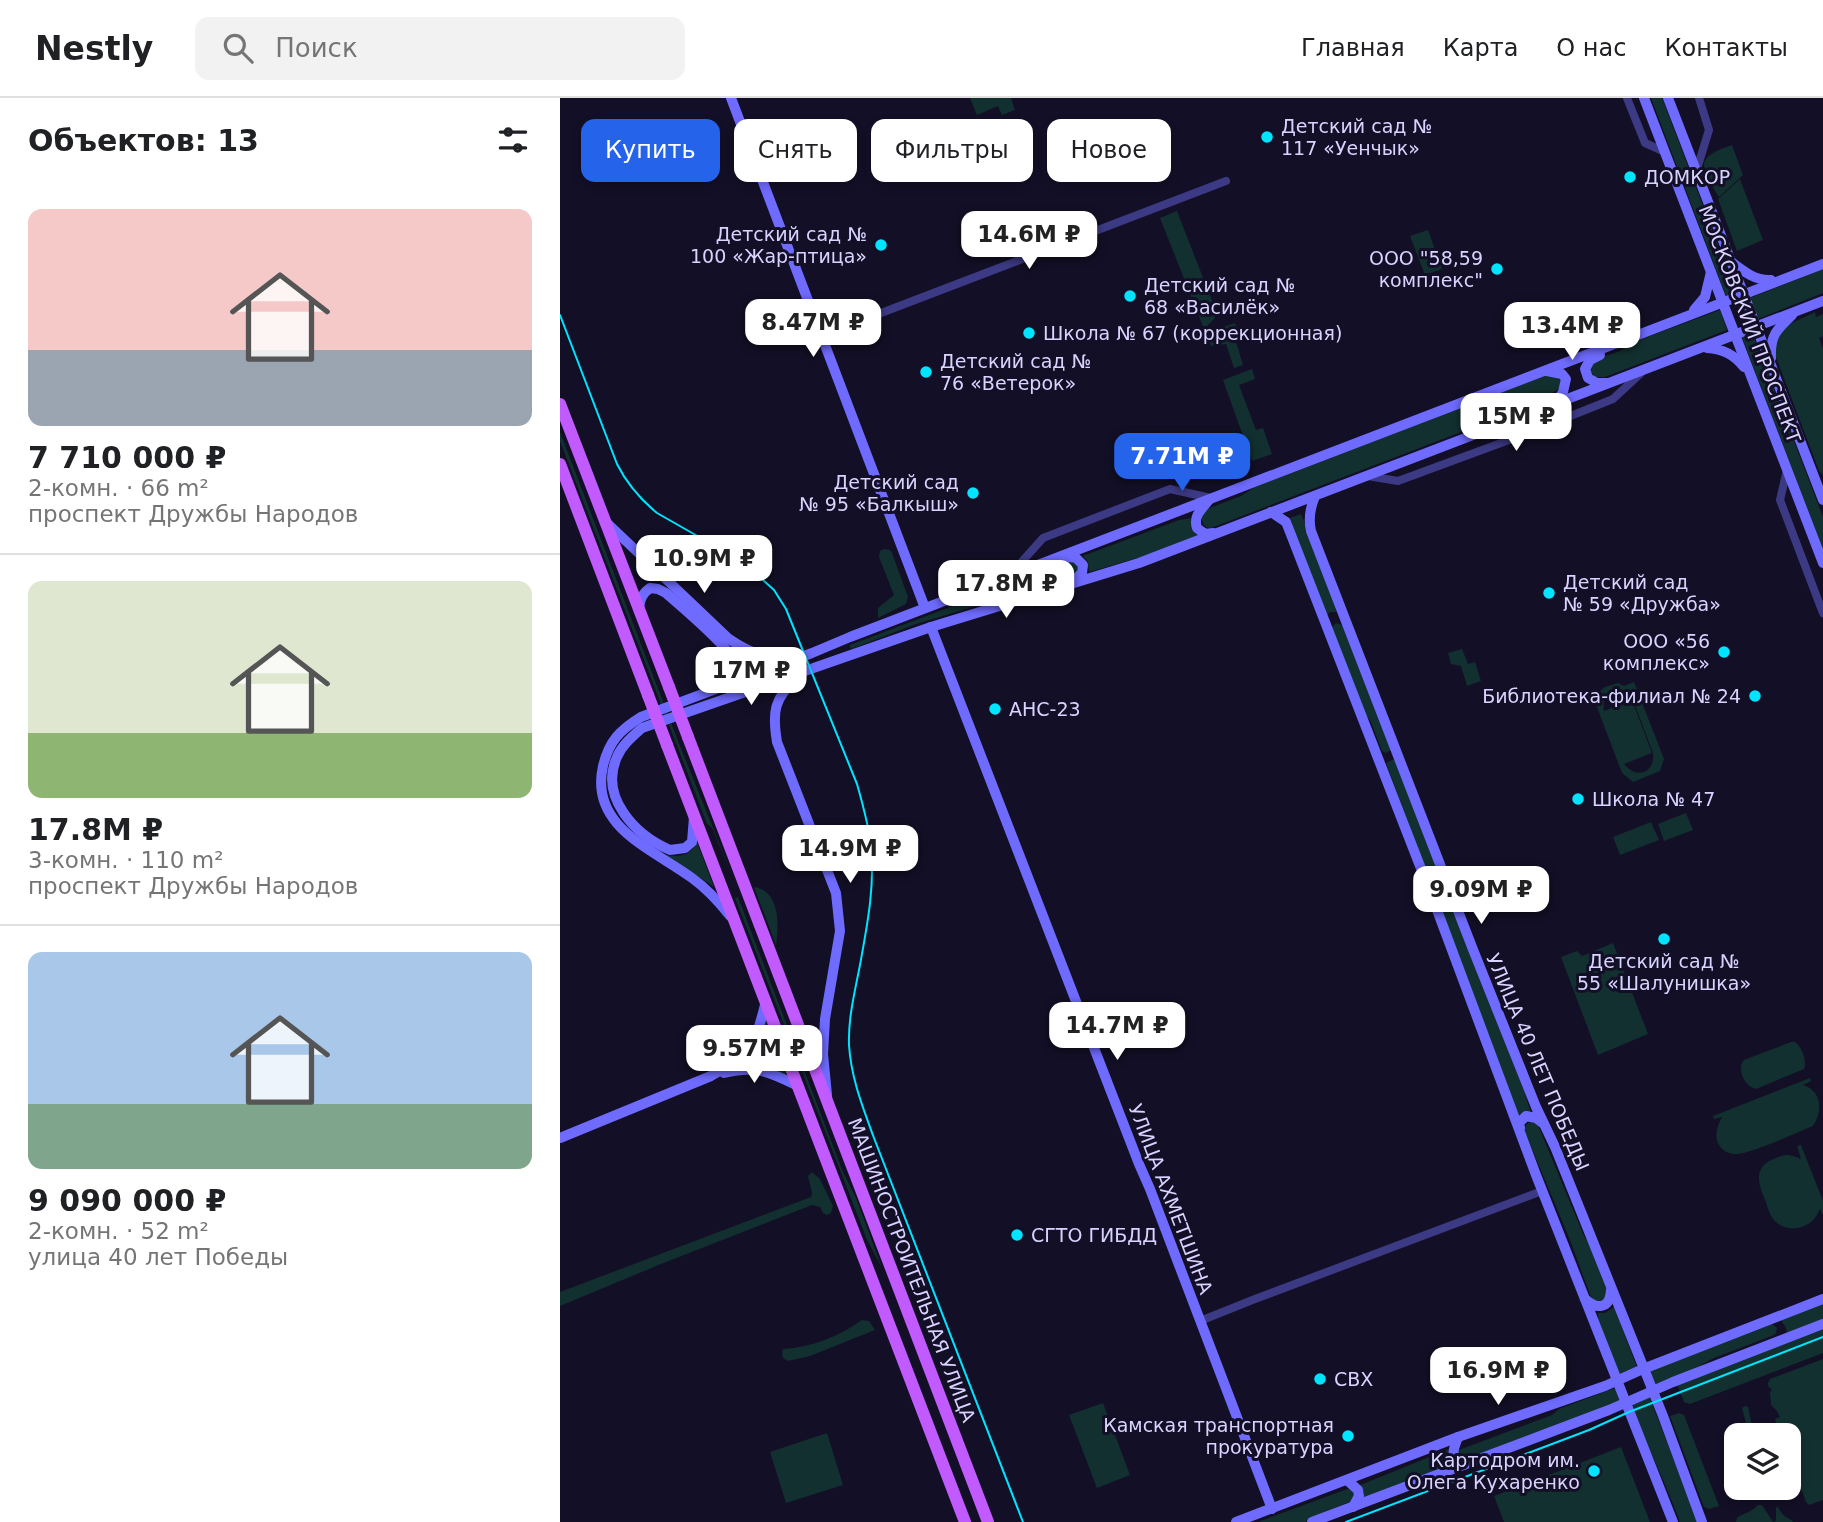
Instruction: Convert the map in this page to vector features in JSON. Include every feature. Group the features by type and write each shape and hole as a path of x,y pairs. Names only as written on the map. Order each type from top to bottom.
{"main road":[{"name":"МАШИНОСТРОИТЕЛЬНАЯ УЛИЦА","path":"560,404 988,1522"},
{"path":"560,464 965,1522"},
{"path":"722,888 736,896 743,880"},
{"path":"880,1302 890,1315 898,1316 902,1310 901,1294"},
{"path":"905,1365 904,1349 908,1345 914,1346 925,1356"}],"street":[{"path":"731,98 925,608"},
{"path":"1627,98 1645,143 1665,152"},
{"name":"МОСКОВСКИЙ ПРОСПЕКТ","path":"1644,98 1823,563"},
{"name":"МОСКОВСКИЙ ПРОСПЕКТ","path":"1668,98 1823,500"},
{"path":"1696,172 1709,130 1699,98"},
{"path":"821,336 1226,181"},
{"path":"1729,260 1742,271 1760,280 1784,278"},
{"path":"736,924 699,884 623,830 607,808 601,793 600,780 605,756 615,737 631,723 1823,264"},
{"path":"1689,315 1705,297 1711,272"},
{"path":"695,816 692,842 685,848 670,850 637,829 619,808 613,791 612,775 617,757 627,741 642,728 931,627 1139,563 1823,301"},
{"path":"1771,364 1772,341 1776,330 1796,312"},
{"path":"1609,383 1597,383 1588,378 1585,369 1590,360 1629,338"},
{"path":"1701,348 1716,349 1733,355 1750,373"},
{"path":"1368,476 1398,481 1528,433 1613,398 1645,370"},
{"path":"1543,371 1562,374 1566,379 1563,392 1555,404"},
{"path":"1810,466 1823,481"},
{"path":"1787,470 1780,500 1823,613"},
{"path":"1009,576 1043,538 1147,497 1170,489 1211,498"},
{"name":"УЛИЦА 40 ЛЕТ ПОБЕДЫ","path":"1315,496 1310,507 1309,523 1472,947 1555,1147 1702,1522"},
{"path":"1211,498 1197,513 1195,521 1197,528 1205,534 1220,532"},
{"name":"УЛИЦА 40 ЛЕТ ПОБЕДЫ","path":"1271,512 1286,522 1288,527 1542,1192 1673,1522"},
{"path":"605,522 729,639 746,651 762,656 788,657 812,653"},
{"path":"1061,556 1076,558 1083,565 1082,573 1071,583"},
{"path":"639,610 640,600 645,592 650,588 658,589 666,593 725,647 737,666 734,673 716,689"},
{"path":"1328,632 1328,619 1332,615 1338,615 1349,626"},
{"name":"УЛИЦА АХМЕТШИНА","path":"931,627 1272,1509"},
{"path":"850,637 846,649 856,654"},
{"path":"802,673 786,687 778,700 773,720 777,742 836,893 840,931 822,1054 828,1104"},
{"path":"1375,750 1384,757 1390,757 1395,746"},
{"path":"712,1076 735,1062 752,1044 760,1027 766,1002"},
{"path":"560,1138 712,1076 746,1068 772,1073 798,1086"},
{"path":"1521,1134 1519,1123 1526,1116 1536,1118 1544,1124"},
{"path":"1200,1321 1542,1192"},
{"path":"1585,1299 1592,1305 1602,1306 1611,1298 1611,1288"},
{"path":"1236,1522 1458,1437 1616,1381 1643,1368 1823,1299"},
{"path":"1765,1346 1779,1335 1782,1329 1779,1323 1771,1320"},
{"path":"1312,1522 1823,1324"},
{"path":"1458,1437 1453,1456 1457,1463 1464,1465"},
{"path":"1347,1480 1358,1490 1359,1496 1353,1507"}],"green space":[{"path":"970,98 1011,98 1015,110 1002,115 998,106 977,115"},
{"path":"1651,98 1662,98 1736,292 1726,296"},
{"path":"1732,145 1743,175 1719,197 1704,165 1711,154"},
{"path":"1740,179 1763,240 1737,251 1718,199"},
{"path":"1177,211 1216,311 1215,318 1204,329 1160,218"},
{"path":"1428,230 1442,269 1425,275 1410,236"},
{"path":"1823,269 1823,293 1758,319 1750,298"},
{"path":"1720,310 1727,330 1605,377 1595,377 1590,371 1591,364 1597,359"},
{"path":"1815,312 1816,317 1823,314 1823,336 1819,338 1823,349 1823,475 1819,471 1774,352 1777,334 1783,327"},
{"path":"1235,323 1237,330 1233,332 1243,365 1234,368 1226,344 1211,346 1208,337 1212,331"},
{"path":"1752,332 1823,517 1823,549 1742,337"},
{"path":"1252,369 1255,379 1239,385 1256,430 1263,428 1272,454 1252,461 1223,380"},
{"path":"1550,374 1562,382 1560,387 1516,411 1211,528 1206,527 1203,522 1202,516 1207,509 1241,496 1255,487"},
{"path":"560,432 734,880 712,828 707,824 560,441"},
{"path":"1301,514 1334,596 1336,612 1330,612 1326,616 1290,518"},
{"path":"1193,518 1200,536 1089,572 1088,562 1083,556 1179,520"},
{"path":"884,549 892,553 908,597 906,604 878,618 878,608 894,595 879,557 880,551"},
{"path":"1071,561 1078,566 1077,572 916,624 851,649 850,647 850,645"},
{"path":"1336,623 1342,625 1391,750 1386,753 1382,751 1366,715 1332,627"},
{"path":"1462,649 1468,664 1475,662 1481,681 1467,686 1461,666 1451,664 1448,653"},
{"path":"1634,682 1664,759 1660,771 1633,782 1622,773 1595,702 1596,694 1605,687 1618,683 1624,686","holes":["1616,690 1624,691 1633,700 1653,753 1651,766 1644,772 1634,772 1624,764 1652,753 1632,700 1604,711 1607,696"]},
{"path":"1396,758 1531,1113 1519,1117 1386,763"},
{"path":"1686,813 1693,830 1664,841 1658,824"},
{"path":"1651,822 1659,840 1620,855 1613,837"},
{"path":"697,842 714,887 666,855 683,855 691,851"},
{"path":"754,887 763,890 773,902 777,918 776,945"},
{"path":"738,897 882,1268 867,1240 735,898"},
{"path":"1613,943 1648,1034 1598,1055 1561,957 1577,951 1582,956"},
{"path":"765,1018 788,1079 763,1064 749,1062 734,1065"},
{"path":"1791,1042 1798,1044 1802,1051 1804,1069 1756,1089 1748,1085 1741,1073 1744,1060"},
{"path":"1810,1078 1811,1081 1803,1085 1814,1092 1819,1102 1813,1126 1741,1153 1730,1153 1721,1148 1716,1133 1722,1117 1714,1119 1713,1116"},
{"path":"1534,1122 1538,1125 1608,1289 1608,1295 1602,1301 1592,1300 1525,1132 1528,1123"},
{"path":"1801,1145 1823,1201 1823,1215 1820,1209 1807,1225 1788,1228 1780,1225 1771,1215 1759,1176 1768,1161 1780,1156 1788,1155 1801,1159 1797,1146"},
{"path":"812,1172 820,1179 833,1206 831,1213 827,1215 820,1207 812,1205 560,1306 560,1292 811,1197 808,1176"},
{"path":"1823,1303 1823,1320 1787,1334 1781,1320"},
{"path":"1614,1307 1638,1370 1619,1377 1598,1324 1598,1313 1605,1313"},
{"path":"862,1320 869,1321 875,1330 810,1356 788,1361 783,1358 783,1349 824,1340"},
{"path":"1772,1324 1777,1328 1774,1335 1654,1385 1648,1371"},
{"path":"1823,1328 1823,1353 1690,1404 1684,1402 1677,1384"},
{"path":"1823,1359 1823,1500 1809,1505 1806,1502 1801,1488 1801,1423 1776,1423 1775,1419 1780,1417 1771,1405 1772,1390 1768,1386 1770,1379"},
{"path":"1615,1388 1620,1401 1460,1460 1457,1453 1459,1450"},
{"path":"1649,1396 1698,1522 1680,1522 1631,1403"},
{"path":"1103,1403 1130,1475 1097,1488 1069,1415"},
{"path":"1748,1407 1751,1423 1746,1423 1742,1408"},
{"path":"1679,1413 1684,1415 1719,1506 1709,1509 1704,1507 1670,1416"},
{"path":"827,1433 843,1485 786,1503 770,1452"},
{"name":"Картодром им. Олега Кухаренко","path":"1621,1447 1650,1522 1504,1522 1494,1496"},
{"path":"1449,1449 1448,1458 1454,1465 1362,1501 1364,1492 1358,1486"},
{"path":"1350,1488 1356,1493 1354,1500 1305,1522 1258,1522"},
{"path":"1762,1505 1773,1522 1736,1522 1737,1518"},
{"path":"1777,1506 1783,1515 1794,1522 1773,1522 1776,1521"}],"tram line":[{"path":"560,315 617,464 630,485 657,513 743,562 774,590 786,609 857,784 869,831 872,877 868,921 852,1005 849,1045 852,1069 874,1138 1023,1522"},
{"path":"1346,1522 1823,1337"}],"place":[{"name":"Детский сад № 117 «Уенчык»","path":"1267,137"},
{"name":"ДОМКОР","path":"1630,177"},
{"name":"Детский сад № 100 «Жар-птица»","path":"881,245"},
{"name":"ООО \"58,59 комплекс\"","path":"1497,269"},
{"name":"Детский сад № 68 «Василёк»","path":"1130,296"},
{"name":"Школа № 67 (коррекционная)","path":"1029,333"},
{"name":"Детский сад № 76 «Ветерок»","path":"926,372"},
{"name":"Детский сад № 95 «Балкыш»","path":"973,493"},
{"name":"Детский сад № 59 «Дружба»","path":"1549,593"},
{"name":"ООО «56 комплекс»","path":"1724,652"},
{"name":"Библиотека-филиал № 24","path":"1755,696"},
{"name":"АНС-23","path":"995,709"},
{"name":"Школа № 47","path":"1578,799"},
{"name":"Детский сад № 55 «Шалунишка»","path":"1664,939"},
{"name":"СГТО ГИБДД","path":"1017,1235"},
{"name":"СВХ","path":"1320,1379"},
{"name":"Камская транспортная прокуратура","path":"1348,1436"},
{"name":"Картодром им. Олега Кухаренко","path":"1594,1471"}]}
